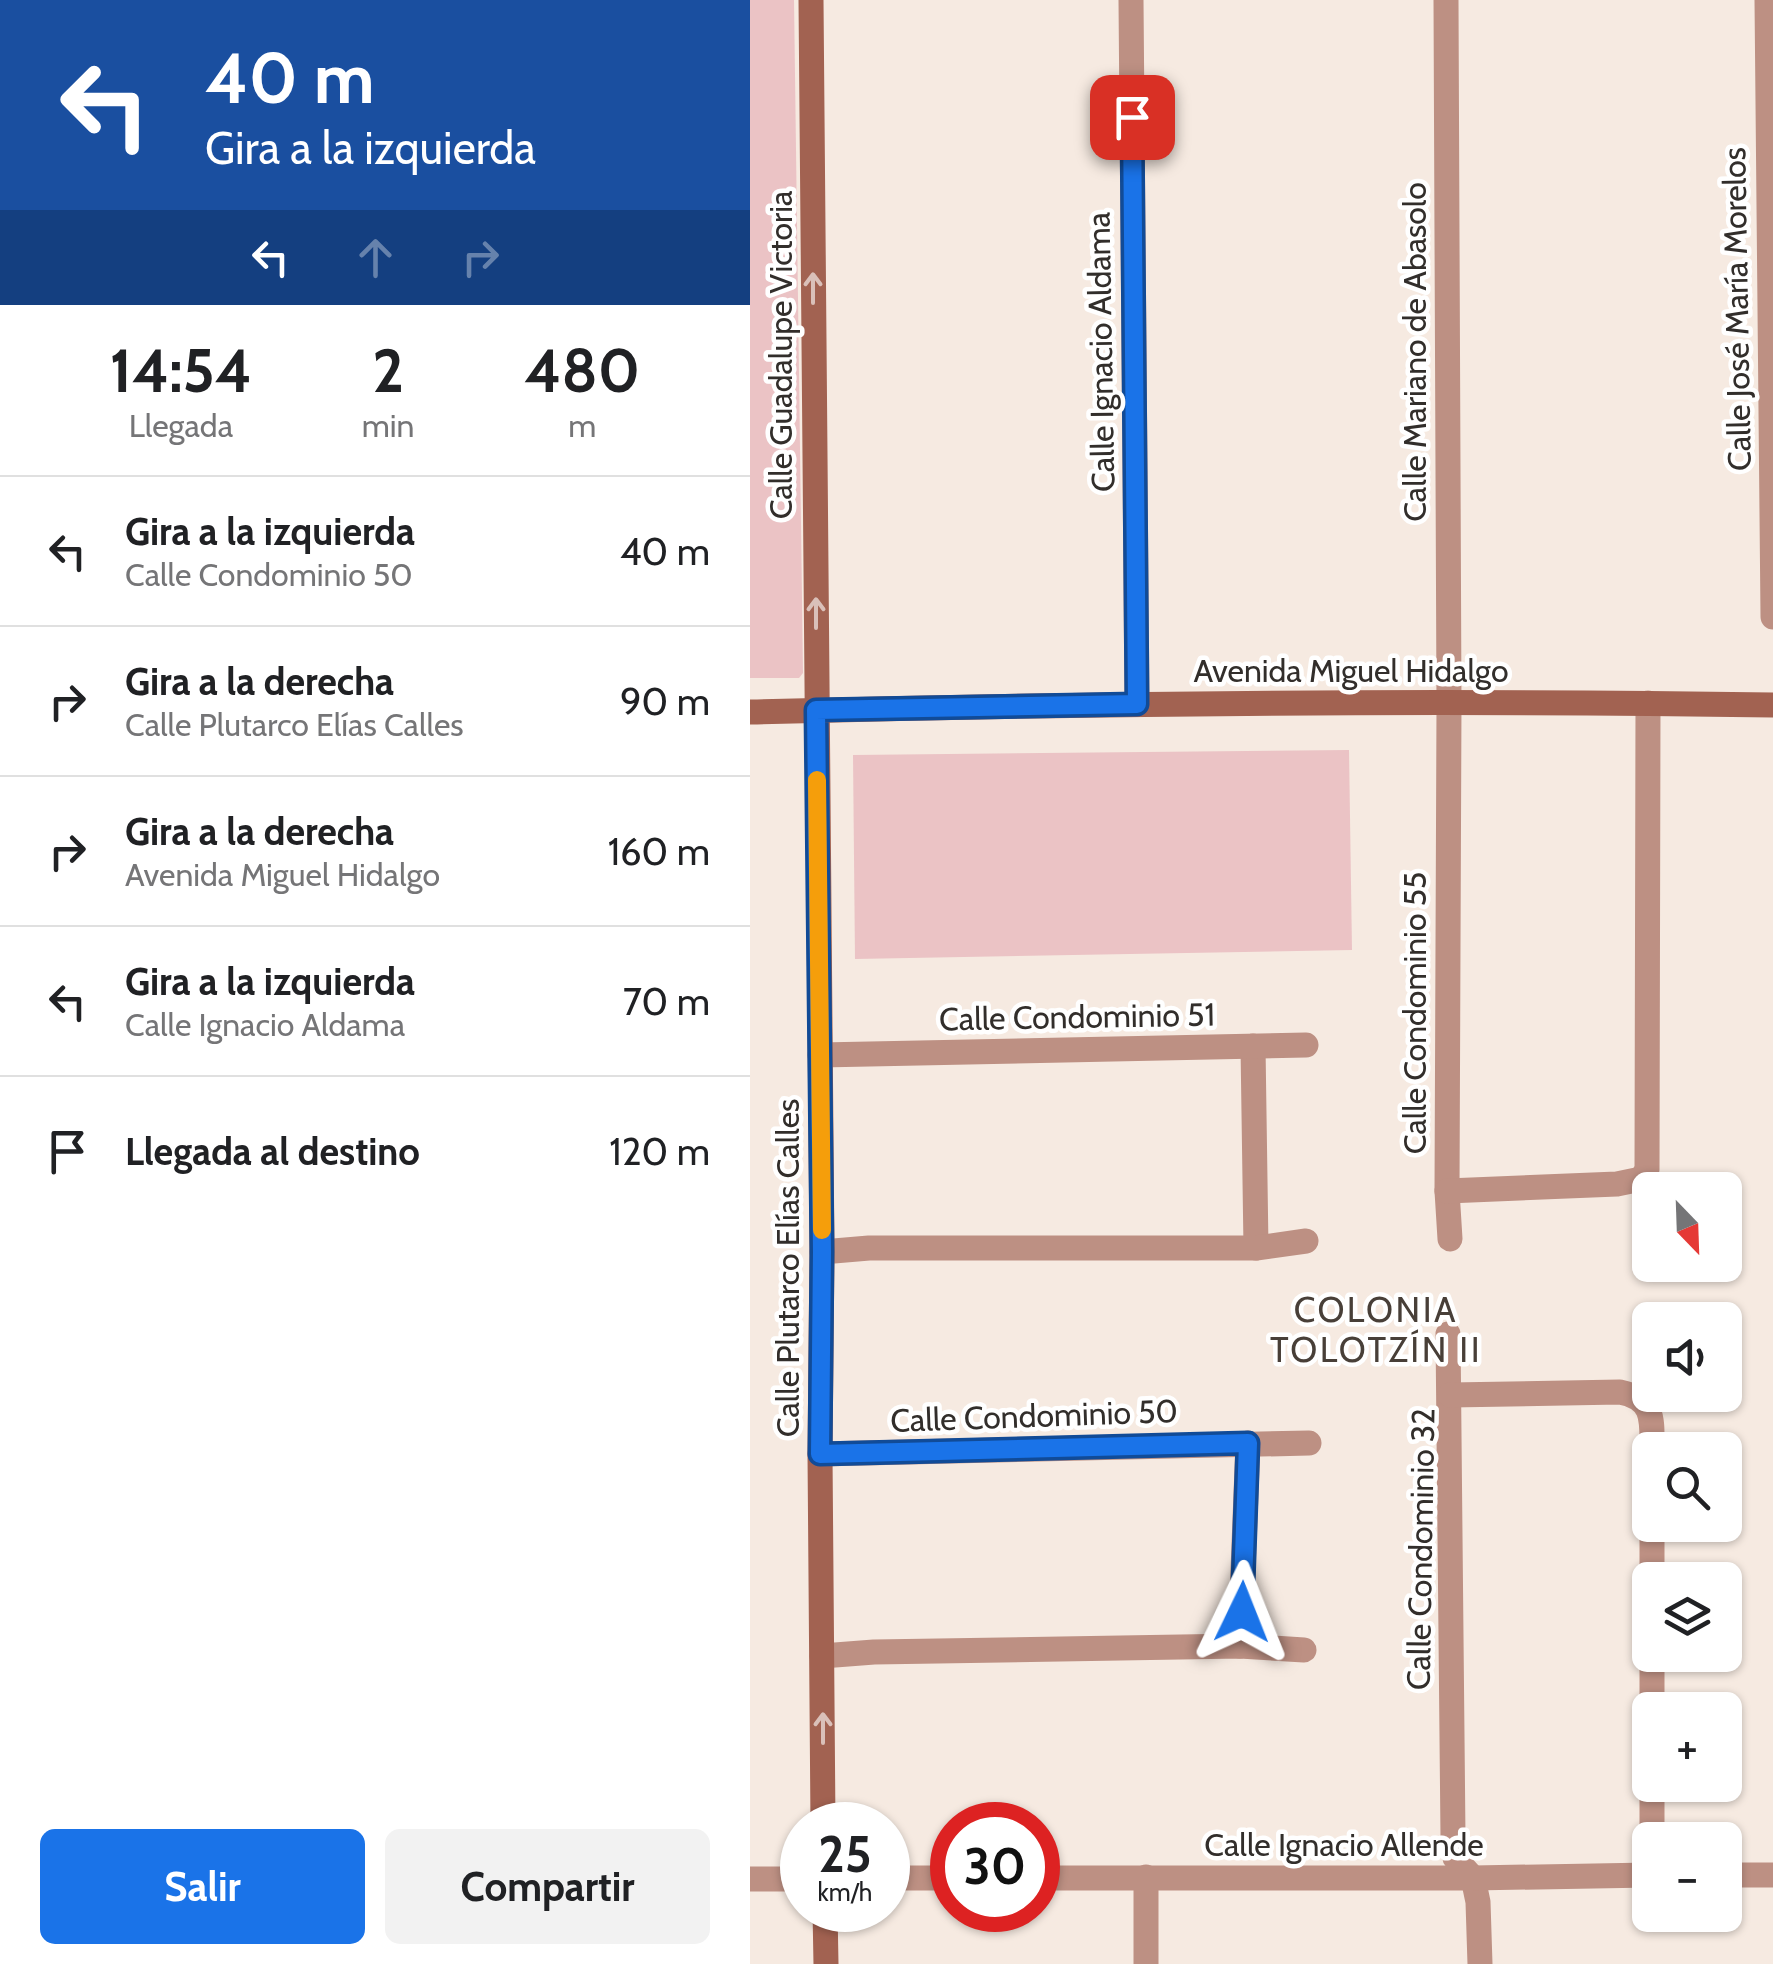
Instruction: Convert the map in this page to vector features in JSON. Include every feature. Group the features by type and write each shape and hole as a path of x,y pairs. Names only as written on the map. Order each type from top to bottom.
{"main road":[{"name":"Calle Guadalupe Victoria","path":"811,0 816,710"},
{"name":"Avenida Miguel Hidalgo","path":"750,712 1137,704 1773,706"},
{"name":"Calle Plutarco Elías Calles","path":"816,710 824,1802"},
{"path":"825,1932 826,1964"}],"street":[{"name":"Calle Ignacio Aldama","path":"1131,0 1137,704"},
{"name":"Calle Mariano de Abasolo","path":"1446,0 1448,704"},
{"name":"Calle José María Morelos","path":"1767,0 1773,617"},
{"name":"Calle Condominio 55","path":"1448,704 1447,1190 1629,1183 1641,1179 1646,1170 1648,703"},
{"path":"1252,1046 1306,1046"},
{"name":"Calle Condominio 51","path":"820,1055 1252,1046 1256,1248"},
{"path":"1447,1190 1450,1239"},
{"path":"822,1252 869,1248 1256,1248 1306,1241"},
{"path":"1448,1334 1450,1395"},
{"name":"Calle Condominio 32","path":"1480,1964 1478,1902 1473,1878 1455,1858 1453,1837 1450,1395 1632,1394 1649,1411 1652,1432"},
{"path":"1240,1646 1248,1443"},
{"name":"Calle Condominio 50","path":"820,1454 1310,1443"},
{"path":"822,1656 1240,1646 1304,1650"},
{"name":"Calle Ignacio Allende","path":"1060,1878 1632,1875"},
{"path":"1742,1875 1773,1875"},
{"path":"1146,1877 1146,1964"},
{"path":"750,1880 780,1879"}],"shaded area":[{"path":"750,0 794,0 803,673 799,678 750,678"},
{"path":"1349,750 1352,950 855,959 853,755"}],"slow traffic":[{"path":"817,780 822,1230"}],"district":[{"name":"COLONIA TOLOTZÍN II","path":"1376,1330"}],"route":[{"path":"1132,117 1137,704 816,710 822,1252 820,1454 1248,1443 1242,1612"}]}
